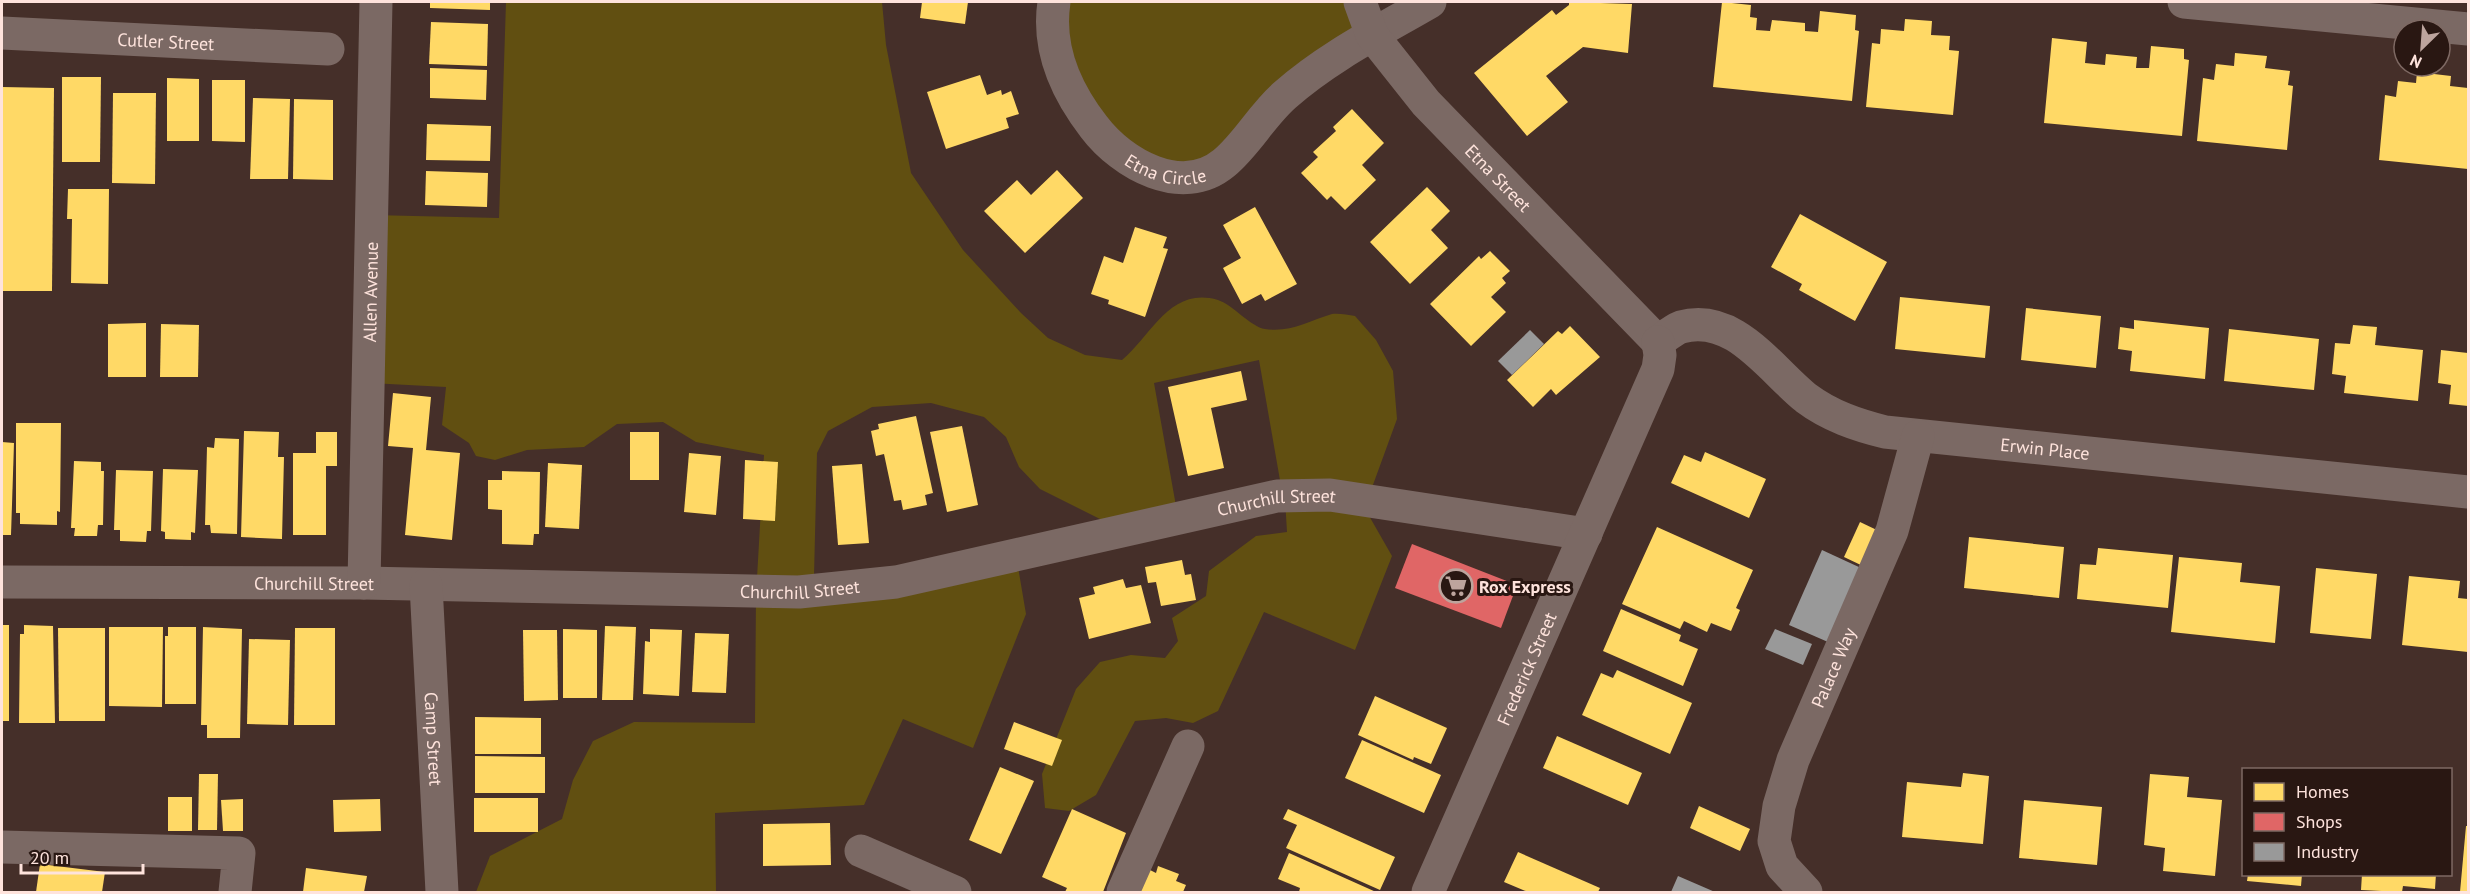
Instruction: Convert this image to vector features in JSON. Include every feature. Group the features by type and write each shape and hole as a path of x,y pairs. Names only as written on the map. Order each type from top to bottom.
{"street":[{"name":"Allen Avenue","path":"364,583 376,2"},
{"name":"Etna Circle","path":"1054,2 1051,21 1057,59 1085,115 1104,140 1128,159 1150,172 1178,178 1203,174 1224,163 1284,96 1329,61 1430,2"},
{"name":"Etna Street","path":"1360,2 1372,35 1426,103 1658,342"},
{"path":"2184,2 2469,29"},
{"name":"Cutler Street","path":"2,33 328,49"},
{"name":"Erwin Place","path":"1658,342 1679,327 1702,325 1722,329 1743,340 1807,398 1831,414 1857,425 1918,436 2469,492"},
{"name":"Frederick Street","path":"1428,892 1658,369 1660,356 1658,342"},
{"name":"Palace Way","path":"1806,892 1782,866 1774,842 1779,806 1793,760 1892,531 1918,436"},
{"name":"Churchill Street","path":"2,582 364,583 799,592 896,582 1277,496 1330,495 1586,534"},
{"name":"Camp Street","path":"426,585 442,892"},
{"path":"1123,892 1188,746"},
{"path":"2,847 239,853 234,892"},
{"path":"861,851 955,892"}],"shaded area":[{"path":"506,2 882,2 886,45 911,173 963,250 1021,313 1048,338 1085,355 1122,360 1163,315 1174,306 1187,300 1201,298 1218,300 1254,324 1274,330 1291,328 1332,314 1355,316 1376,340 1393,371 1397,419 1370,493 1281,486 1259,360 1154,383 1176,506 1106,522 1040,489 1019,467 1006,437 984,417 931,403 872,407 828,431 817,453 814,576 757,578 764,455 696,442 663,422 617,424 584,447 527,450 495,460 476,456 469,443 442,425 446,387 370,383 372,215 499,218"},
{"path":"1054,2 1360,2 1372,35 1203,174 1104,140"},
{"path":"1285,499 1364,507 1392,556 1355,650 1264,612 1218,711 1193,723 1166,718 1135,721 1096,795 1069,811 1045,808 1042,774 1076,689 1100,662 1131,655 1165,658 1178,641 1172,618 1206,596 1209,571 1256,536 1287,532"},
{"path":"1016,555 1026,614 973,748 903,719 864,805 715,813 716,892 476,892 490,856 562,819 573,780 593,741 634,722 755,723 756,594"}],"building: Homes":[{"path":"430,2 490,2 490,10 430,8"},
{"path":"922,2 968,2 965,24 920,18"},
{"path":"1569,2 1632,4 1628,53 1583,47 1546,76 1568,102 1527,136 1474,73 1552,10 1556,15 1569,5"},
{"path":"1722,2 1751,5 1750,17 1757,18 1756,30 1770,31 1772,20 1805,23 1805,31 1818,32 1820,11 1856,15 1855,30 1859,31 1852,101 1713,87"},
{"path":"1905,19 1932,21 1931,35 1950,36 1949,50 1959,51 1953,115 1866,107 1872,43 1880,44 1881,29 1904,31"},
{"path":"431,22 488,24 487,66 429,64"},
{"path":"2052,38 2087,42 2085,63 2105,65 2106,54 2137,57 2136,68 2149,68 2151,46 2184,49 2184,59 2189,60 2182,136 2044,123"},
{"path":"2235,53 2267,56 2265,68 2290,71 2288,85 2293,86 2287,150 2197,141 2203,78 2214,80 2216,64 2234,66"},
{"path":"430,68 487,70 486,100 430,98"},
{"path":"980,75 987,95 1001,90 1002,95 1011,91 1019,114 1006,118 1009,128 946,149 927,92"},
{"path":"62,77 101,77 100,162 62,162"},
{"path":"167,78 199,79 199,141 167,141"},
{"path":"2416,78 2451,78 2450,86 2468,88 2468,169 2379,160 2385,95 2396,97 2398,81 2416,83"},
{"path":"212,80 245,80 245,142 212,141"},
{"path":"2,87 54,88 52,291 2,291"},
{"path":"113,93 156,93 155,184 112,183"},
{"path":"253,98 290,99 288,179 250,179"},
{"path":"294,99 333,100 333,180 293,179"},
{"path":"1352,109 1384,143 1362,165 1376,180 1345,210 1331,196 1327,200 1301,173 1318,157 1313,152 1336,131 1333,127"},
{"path":"427,124 491,126 490,161 426,160"},
{"path":"1057,170 1083,198 1025,253 984,211 1017,180 1031,195"},
{"path":"426,171 488,173 487,207 425,205"},
{"path":"1427,187 1450,211 1431,230 1448,248 1410,284 1370,242"},
{"path":"68,189 109,189 108,284 71,283 72,219 67,219"},
{"path":"1255,207 1297,284 1265,301 1261,294 1242,304 1223,268 1241,258 1223,225"},
{"path":"1800,214 1887,262 1855,321 1799,290 1802,284 1771,267"},
{"path":"1135,227 1167,237 1163,248 1168,249 1145,317 1108,304 1109,300 1091,294 1104,256 1123,263"},
{"path":"1490,251 1510,271 1502,278 1506,283 1491,297 1506,312 1471,346 1430,304 1479,256 1481,259"},
{"path":"1900,297 1990,306 1985,358 1895,349"},
{"path":"2026,308 2101,316 2096,368 2021,360"},
{"path":"2134,320 2209,328 2205,379 2130,371 2132,351 2118,349 2120,327 2134,329"},
{"path":"146,323 146,377 108,377 108,324"},
{"path":"161,324 199,325 198,377 160,377"},
{"path":"2353,325 2377,327 2375,345 2423,350 2418,401 2344,393 2346,376 2332,374 2335,343 2350,344"},
{"path":"1570,326 1600,357 1556,395 1551,389 1533,407 1507,380 1558,331 1562,334"},
{"path":"2229,329 2319,339 2314,390 2224,381"},
{"path":"2441,350 2468,353 2468,406 2449,404 2451,385 2438,383"},
{"path":"1241,371 1247,400 1211,408 1224,468 1188,476 1168,387"},
{"path":"393,393 431,397 426,450 460,453 452,540 405,535 413,448 388,446"},
{"path":"916,416 933,493 925,495 927,505 903,510 901,500 894,501 884,454 876,456 871,431 879,429 878,424"},
{"path":"16,423 61,423 60,512 57,511 57,525 20,524 20,513 16,513"},
{"path":"962,426 978,505 947,512 930,432"},
{"path":"244,431 279,432 278,457 284,457 282,539 241,537"},
{"path":"316,432 337,432 337,466 326,466 326,535 293,535 293,453 316,453"},
{"path":"630,432 659,432 659,480 630,480"},
{"path":"215,438 239,439 237,534 211,533 210,525 205,525 207,447 214,448"},
{"path":"2,442 14,443 11,535 2,535"},
{"path":"1705,452 1766,479 1749,518 1671,483 1684,455 1701,462"},
{"path":"689,453 721,456 716,515 684,512"},
{"path":"745,460 778,462 775,521 743,519"},
{"path":"74,461 101,462 101,471 104,471 103,525 98,525 97,536 74,536 75,528 71,528"},
{"path":"548,463 582,465 579,529 545,527"},
{"path":"862,464 869,543 838,545 832,466"},
{"path":"163,469 198,470 195,533 191,532 191,540 165,539 165,532 161,531"},
{"path":"116,470 153,471 151,531 147,531 146,542 120,541 120,530 114,530"},
{"path":"502,471 540,472 539,534 534,534 533,545 502,544 502,510 488,509 488,480 502,480"},
{"path":"1860,522 1881,532 1865,567 1844,557"},
{"path":"1657,527 1753,570 1736,608 1740,610 1731,631 1711,623 1707,632 1684,621 1680,629 1622,604"},
{"path":"1969,537 2064,547 2059,598 1964,588"},
{"path":"2098,548 2173,555 2168,608 2077,599 2080,564 2096,565"},
{"path":"2179,557 2242,563 2240,582 2280,586 2275,643 2171,632"},
{"path":"1182,560 1185,575 1191,574 1196,600 1161,606 1156,582 1148,583 1145,567"},
{"path":"2316,568 2377,574 2371,639 2310,633"},
{"path":"2409,576 2460,581 2458,598 2468,599 2468,652 2402,645"},
{"path":"1123,579 1126,588 1141,585 1151,623 1089,639 1079,598 1095,594 1093,587"},
{"path":"1621,609 1681,635 1679,641 1698,649 1683,686 1603,651"},
{"path":"2,625 9,625 9,721 2,721"},
{"path":"24,625 53,626 55,723 19,723 20,634 24,634"},
{"path":"605,626 636,627 633,700 602,700"},
{"path":"109,627 163,627 162,707 109,706"},
{"path":"168,627 196,627 196,704 165,704 165,636 168,636"},
{"path":"203,627 242,629 240,738 207,738 207,725 201,725"},
{"path":"58,628 105,628 105,721 59,721"},
{"path":"295,628 335,628 335,725 294,725"},
{"path":"563,629 597,630 597,698 563,698"},
{"path":"650,629 682,630 679,696 643,694 645,641 650,642"},
{"path":"523,630 557,630 558,700 524,701"},
{"path":"695,633 729,634 726,693 692,692"},
{"path":"249,639 290,640 288,725 247,724"},
{"path":"1617,670 1692,703 1670,754 1582,715 1601,673 1613,678"},
{"path":"1375,696 1447,728 1431,764 1414,757 1413,760 1358,735"},
{"path":"475,717 541,718 541,754 475,754"},
{"path":"1014,722 1062,740 1052,766 1004,749"},
{"path":"1557,736 1642,773 1628,805 1543,768"},
{"path":"1362,740 1441,775 1424,813 1345,778"},
{"path":"475,756 545,757 545,793 475,793"},
{"path":"1000,767 1034,781 1001,854 969,840"},
{"path":"1963,773 1989,776 1983,844 1902,837 1907,782 1961,787"},
{"path":"199,774 218,774 217,830 198,830"},
{"path":"2150,774 2189,777 2187,797 2222,800 2215,876 2163,871 2165,848 2144,845"},
{"path":"168,797 192,797 192,831 168,831"},
{"path":"474,798 538,798 538,832 474,832"},
{"path":"243,799 243,831 223,831 221,800"},
{"path":"380,799 381,831 334,832 333,800"},
{"path":"2024,800 2102,807 2097,865 2019,858"},
{"path":"1699,806 1750,829 1740,851 1690,828"},
{"path":"1072,809 1126,833 1103,892 1065,892 1067,888 1042,877"},
{"path":"1288,809 1395,857 1380,890 1286,848 1297,825 1283,819"},
{"path":"830,823 831,865 763,866 763,824"},
{"path":"2466,826 2468,826 2468,892 2460,892"},
{"path":"1518,852 1600,888 1598,892 1528,892 1504,882"},
{"path":"1289,853 1376,892 1299,892 1300,888 1278,879"},
{"path":"40,864 105,872 102,892 36,892"},
{"path":"1158,866 1179,874 1176,881 1186,885 1183,892 1138,892 1148,869 1156,873"},
{"path":"306,868 367,876 364,892 303,892"},
{"path":"2248,876 2302,876 2301,886 2247,881"},
{"path":"2362,876 2436,876 2435,889 2403,886 2402,892 2361,890"}],"building: Shops":[{"name":"Rox Express","path":"1412,544 1517,585 1501,628 1395,588"}],"building: Industry":[{"path":"1530,330 1544,344 1512,375 1498,361"},
{"path":"1822,550 1861,568 1828,642 1789,625"},
{"path":"1775,629 1812,644 1803,665 1765,649"},
{"path":"1678,876 1715,892 1671,892"}],"place":[{"name":"Rox Express","path":"1456,586"}]}
